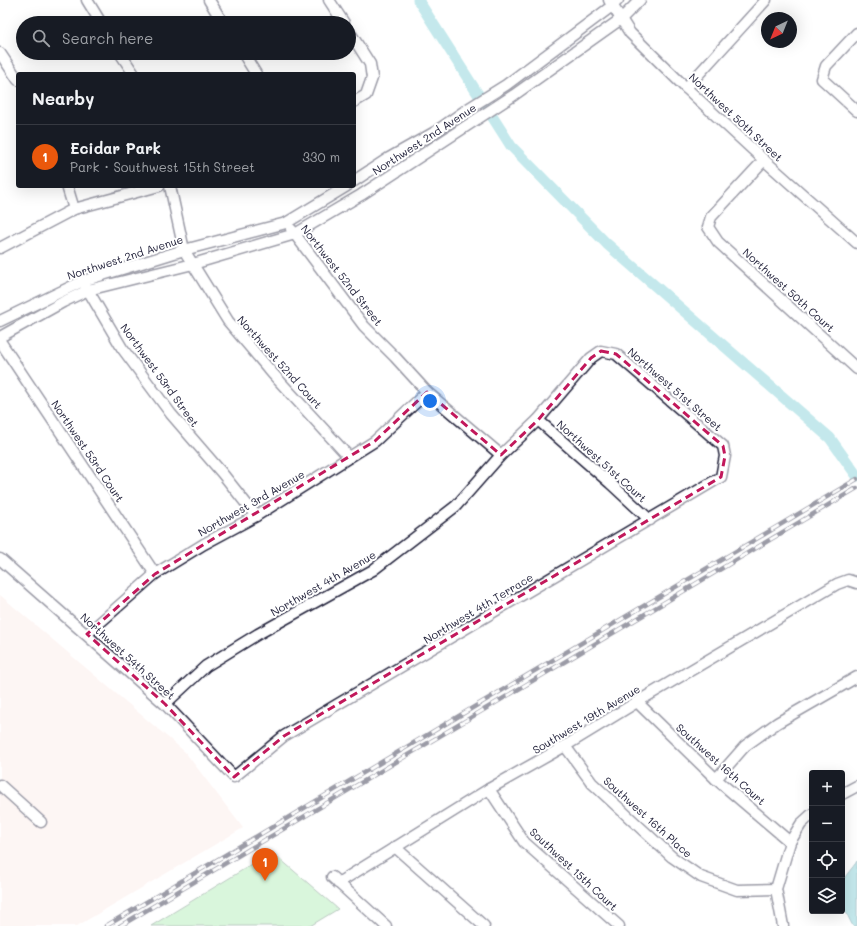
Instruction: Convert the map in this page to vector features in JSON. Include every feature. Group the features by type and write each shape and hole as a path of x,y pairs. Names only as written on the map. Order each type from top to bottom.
{"street":[{"path":"87,0 97,16"},
{"path":"209,0 219,16"},
{"path":"329,0 339,16"},
{"name":"Northwest 2nd Avenue","path":"0,337 88,290 193,264 295,234 361,194 507,99 621,19 640,0"},
{"path":"686,88 766,0"},
{"name":"Northwest 2nd Avenue","path":"356,180 389,158 435,132 466,110 506,85 613,2"},
{"name":"Northwest 50th Street","path":"613,2 630,34 764,160 857,243"},
{"path":"857,33 826,66 822,79 857,111"},
{"path":"356,42 370,64 372,78 366,95 356,101"},
{"path":"0,52 16,77"},
{"path":"125,60 133,72"},
{"path":"247,60 255,72"},
{"name":"Northwest 50th Court","path":"764,160 710,217 708,227 718,242 857,369"},
{"path":"68,188 74,209"},
{"path":"0,248 74,209 152,188"},
{"name":"Northwest 52nd Court","path":"170,188 184,250 228,321 272,373 349,457"},
{"name":"Northwest 2nd Avenue","path":"0,320 82,281 184,250 286,223 344,188"},
{"name":"Northwest 52nd Street","path":"286,223 364,326 427,392 501,455"},
{"name":"Northwest 53rd Street","path":"82,281 122,348 171,414 222,473 256,516"},
{"name":"Northwest 53rd Court","path":"0,341 155,574"},
{"name":"Northwest 4th Avenue","path":"164,704 206,666 258,634 373,570 456,506 501,455 538,420 591,358 601,351"},
{"name":"Northwest 51st Street","path":"601,351 616,354 628,364 723,446 725,456"},
{"name":"Northwest 3rd Avenue","path":"87,634 155,574 204,544 256,516 376,441 427,392"},
{"name":"Northwest 51st Court","path":"538,420 610,482 650,520"},
{"name":"Northwest 4th Terrace","path":"234,777 284,736 721,477 725,456"},
{"name":"Northwest 54th Street","path":"0,558 164,704 234,777"},
{"name":"Southwest 19th Avenue","path":"386,926 335,880 395,847 489,789 565,746 837,584 853,582"},
{"path":"716,779 745,746 777,724 857,676"},
{"name":"Southwest 16th Court","path":"637,702 716,779 790,842"},
{"name":"Southwest 16th Place","path":"565,746 592,783 672,857 701,877 737,890 776,889"},
{"path":"0,785 41,822"},
{"path":"845,792 857,786"},
{"name":"Southwest 15th Court","path":"489,789 524,842 618,926"},
{"path":"783,926 776,889 790,842 801,824 809,817"},
{"path":"395,847 484,926"}],"highlighted area":[{"path":"601,351 616,354 723,446 725,456 721,477 284,736 234,777 165,704 87,634 155,574 375,441 427,392 501,455 538,420 591,358"}],"shaded area":[{"path":"0,595 185,752 243,828 77,926 0,926"}],"green space":[{"path":"272,852 338,909 310,926 151,926"}],"water":[{"path":"857,861 857,926 853,926 845,908 845,877"}],"waterway":[{"path":"418,0 511,146 607,244 830,438 857,476"}],"railway":[{"path":"106,926 857,479"},
{"path":"120,926 857,488"}],"place":[{"name":"Ecidar Park","path":"265,881"}]}
